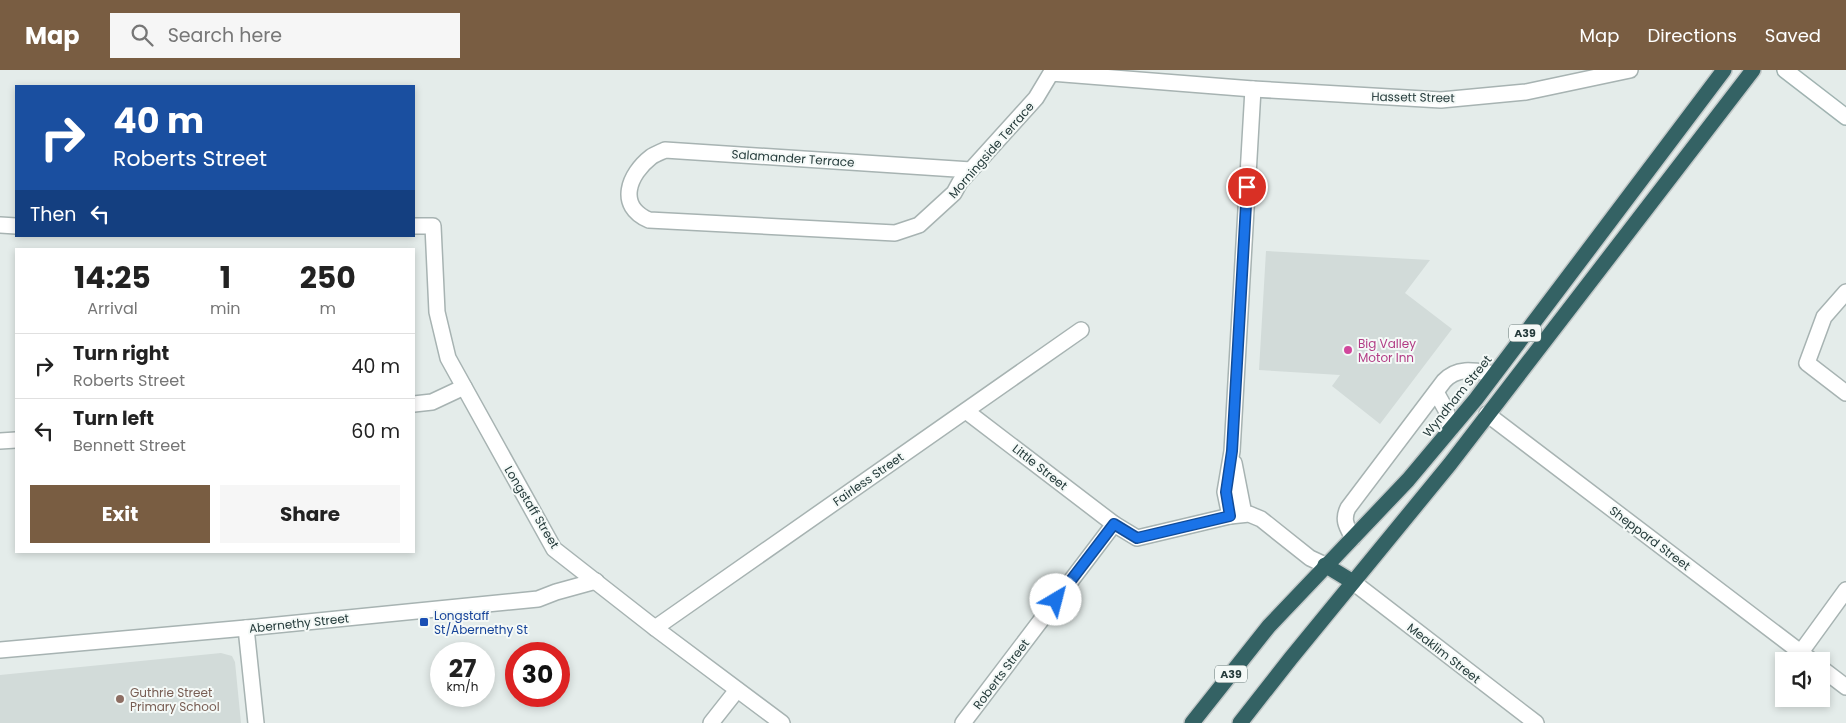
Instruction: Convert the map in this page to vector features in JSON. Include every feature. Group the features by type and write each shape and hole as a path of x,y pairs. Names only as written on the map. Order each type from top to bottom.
{"highway":[{"name":"Wyndham Street","path":"1192,723 1269,626 1325,565 1408,480 1450,430 1724,70"},
{"name":"A39","path":"1240,723 1450,464 1753,70"},
{"path":"1325,565 1353,582"}],"street":[{"name":"Hassett Street","path":"1253,89 1441,100 1526,92 1630,70"},
{"path":"1785,70 1846,117"},
{"name":"Morningside Terrace","path":"629,184 629,198 634,208 639,215 649,220 895,233 919,225 954,193 960,182 1036,98 1051,73 1253,89"},
{"path":"1237,515 1226,492 1232,451 1253,89"},
{"name":"Salamander Terrace","path":"629,184 652,156 665,150 971,170"},
{"path":"0,226 15,226"},
{"name":"Longstaff Street","path":"415,226 433,226 437,312 448,358 554,549 655,628 782,723"},
{"path":"1846,292 1824,317 1806,363 1846,393"},
{"name":"Fairless Street","path":"655,628 1081,330"},
{"path":"1352,538 1345,523 1345,515 1348,508 1436,392 1456,372 1473,370 1494,374"},
{"path":"415,404 432,402 464,388"},
{"path":"1436,392 1446,410 1450,430"},
{"name":"Little Street","path":"966,411 1114,524"},
{"name":"Sheppard Street","path":"1487,414 1800,652"},
{"path":"0,441 15,440"},
{"path":"1114,524 1137,538 1237,515 1255,516 1310,558 1325,565"},
{"name":"Roberts Street","path":"963,723 1114,524"},
{"name":"Abernethy Street","path":"0,650 538,599 596,581"},
{"name":"Meaklim Street","path":"1353,582 1530,721"},
{"path":"1810,652 1846,590"},
{"path":"246,628 256,723"},
{"path":"1830,675 1846,687"},
{"path":"711,723 737,690"}],"shaded area":[{"name":"Big Valley Motor Inn","path":"1266,251 1430,260 1405,293 1452,329 1380,424 1332,386 1340,375 1259,370"},
{"name":"Guthrie Street Primary School","path":"221,653 232,656 235,662 241,723 0,723 0,675"}],"place":[{"name":"Big Valley Motor Inn","path":"1348,350"},
{"name":"Longstaff St/Abernethy St","path":"424,622"},
{"name":"Guthrie Street Primary School","path":"120,699"}],"route":[{"path":"1056,600 1114,524 1137,538 1230,516 1226,492 1232,451 1247,187"}]}
